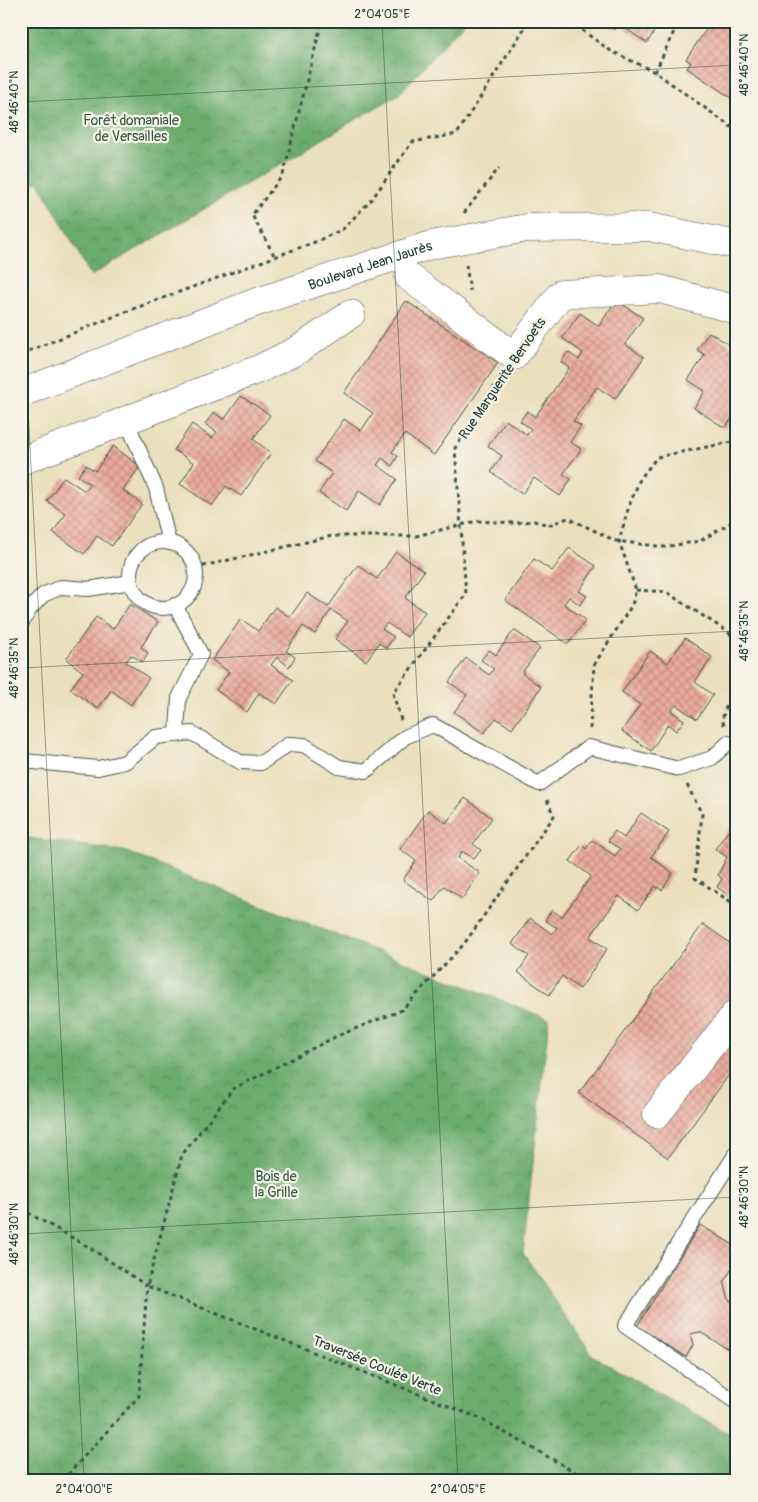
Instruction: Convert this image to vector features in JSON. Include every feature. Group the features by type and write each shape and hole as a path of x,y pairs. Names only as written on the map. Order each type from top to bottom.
{"street":[{"name":"Boulevard Jean Jaurès","path":"21,378 324,264 456,223 527,213 590,209 648,213 737,228"},
{"name":"Boulevard Jean Jaurès","path":"21,394 254,303 431,245 527,228 649,227 737,245"},
{"path":"409,277 514,356"},
{"name":"Rue Marguerite Bervoets","path":"514,356 561,294 660,289 737,310"},
{"path":"21,461 259,369 290,354 351,314"},
{"path":"657,1114 737,1012"}],"lane":[{"path":"126,420 156,488 169,543"},
{"path":"169,543 181,548 190,556 195,568 196,581 191,593 176,605 157,608 146,603 136,594 131,582 130,570 135,558 150,546 169,543"},
{"path":"21,624 43,595 61,587 88,589 131,582"},
{"path":"176,605 201,654 179,698 177,734"},
{"path":"21,759 23,761 98,768 125,762 156,737 192,733 240,762 261,762 289,744 304,745 339,767 366,771 405,737 433,725 539,784 589,747 679,769 712,758 732,744"},
{"path":"737,1152 625,1326 737,1403"}],"path":[{"path":"21,26 27,21"},
{"path":"274,255 252,215 283,176 322,21"},
{"path":"21,354 274,255 315,242 343,229 372,199 412,142 458,134 529,21"},
{"path":"569,21 612,51 655,72 737,131"},
{"path":"655,72 679,21"},
{"name":"Rue Marguerite Bervoets","path":"405,737 393,693 466,594 455,448 514,356"},
{"path":"589,747 594,665 632,605 636,590 619,541 629,506 640,479 657,456 737,441"},
{"path":"195,568 332,536 416,536 477,521 514,523 534,521 549,524 568,518 619,541 664,548 700,541 737,518"},
{"path":"636,590 666,592 720,627 737,642"},
{"path":"732,744 722,719 737,675"},
{"path":"679,769 702,814 696,878 737,906"},
{"path":"62,1481 139,1396 146,1286 182,1155 233,1089 337,1036 402,1010 464,944 554,816 539,784"},
{"name":"Traversée Coulée Verte","path":"21,1209 87,1246 146,1286 479,1418 592,1481"}],"green space":[{"name":"Forêt domaniale de Versailles","path":"21,21 465,21 399,94 91,276 39,182 21,188"},
{"name":"Bois de la Grille","path":"21,837 124,851 549,1019 523,1253 593,1356 737,1438 737,1481 21,1481"}],"building":[{"path":"602,21 661,21 647,43 619,24 615,30"},
{"path":"712,21 726,21 737,29 737,102 687,68 691,63 686,59"},
{"path":"616,300 643,318 625,344 644,357 615,399 597,387 573,421 581,426 570,442 581,449 563,474 571,479 560,496 534,478 522,494 491,472 502,456 488,446 506,420 527,435 531,429 520,421 527,411 535,417 569,368 561,362 568,352 579,360 583,353 562,338 580,313 599,326"},
{"path":"406,301 498,363 434,455 405,434 392,452 398,456 392,466 382,458 377,465 397,479 380,505 359,491 346,511 319,493 332,473 315,461 344,419 361,431 373,413 344,393"},
{"path":"709,332 737,348 737,411 725,428 694,408 705,391 688,380 705,355 697,350"},
{"path":"241,396 270,415 253,439 271,453 241,496 226,486 212,506 180,484 194,463 174,450 192,424 212,438 217,432 205,424 214,412 224,420"},
{"path":"113,446 140,466 123,490 142,504 112,546 97,536 84,554 53,532 66,514 47,501 64,477 85,491 90,484 78,476 86,465 95,471"},
{"path":"569,548 596,566 579,591 587,596 580,605 569,597 564,604 586,620 568,644 505,600 534,559 552,571"},
{"path":"396,552 424,571 405,598 425,612 407,637 387,623 382,629 394,637 386,648 379,643 366,661 335,639 348,621 331,610 315,634 303,626 286,651 295,657 289,667 277,657 271,665 293,680 276,704 259,693 247,712 216,690 229,672 212,660 241,619 258,631 275,607 290,617 307,593 328,607 358,565 377,579"},
{"path":"130,604 158,622 141,647 148,653 143,662 131,655 126,662 149,678 131,705 111,690 98,709 70,689 83,672 66,659 96,617 113,629"},
{"path":"514,630 540,648 522,673 541,687 512,729 496,718 484,733 454,712 467,695 449,682 466,658 489,675 494,669 481,660 489,650 496,655"},
{"path":"685,638 712,657 695,682 713,695 697,719 676,705 671,711 684,720 676,731 668,724 651,751 622,731 640,705 622,692 650,651 668,663"},
{"path":"465,798 492,818 473,844 481,850 474,859 462,851 458,858 480,873 462,899 444,886 433,901 403,880 416,861 400,849 428,810 446,823"},
{"path":"641,813 669,832 651,857 673,873 662,890 655,886 638,910 619,896 590,937 607,949 580,989 562,976 549,995 518,972 529,956 512,944 530,918 552,934 557,928 545,920 552,910 562,917 591,876 570,861 582,845 586,849 592,840 615,856 620,849 608,841 615,831 624,838"},
{"path":"737,819 737,902 717,887 722,879 718,875 727,857 715,849"},
{"path":"703,924 737,948 737,1064 668,1158 579,1093"},
{"path":"700,1225 737,1247 737,1274 731,1270 724,1281 729,1300 737,1304 736,1354 700,1332 690,1334 693,1345 686,1357 637,1326"}]}
